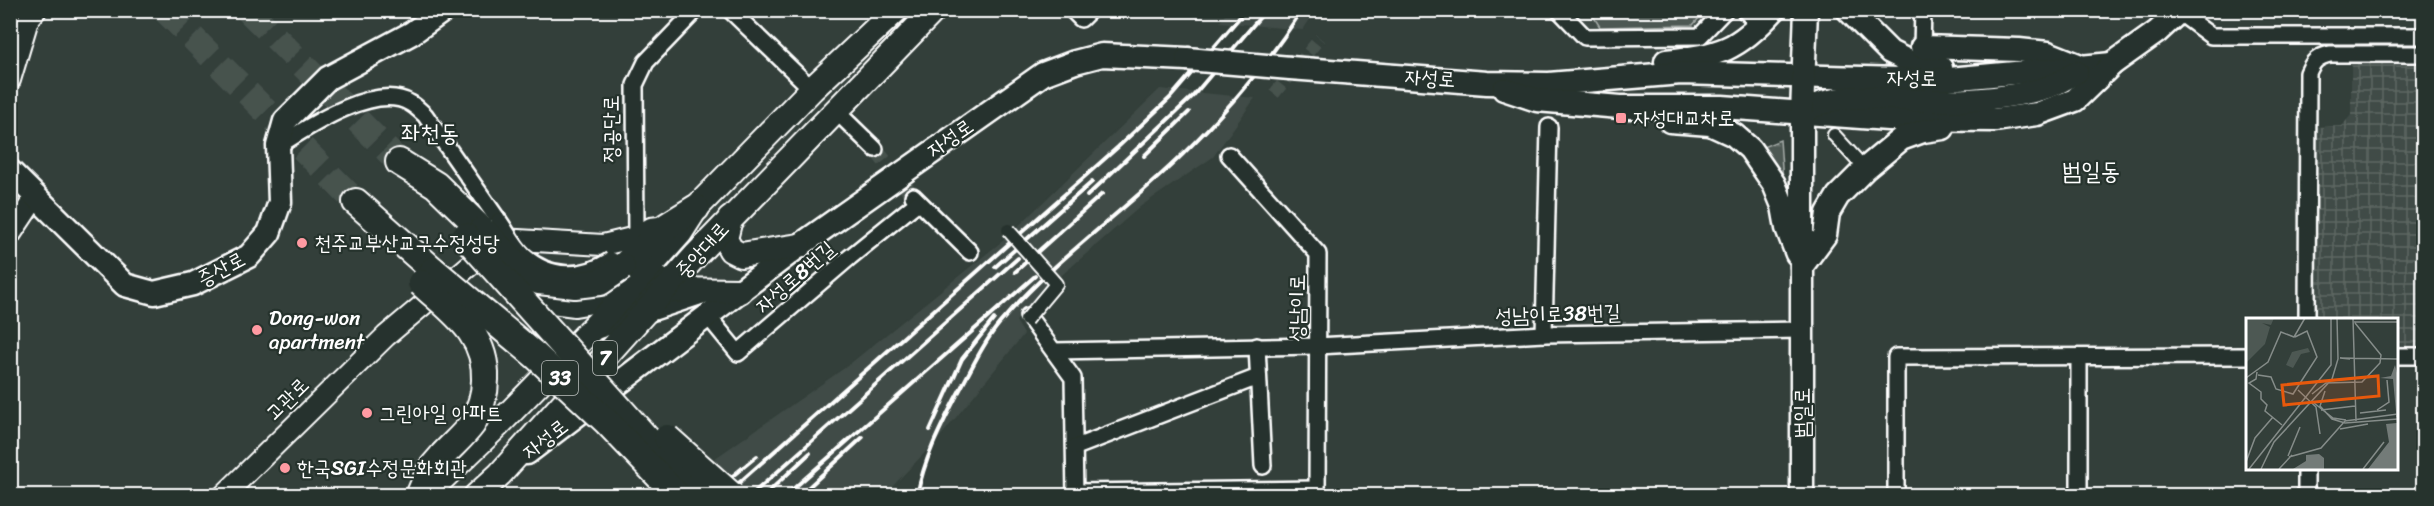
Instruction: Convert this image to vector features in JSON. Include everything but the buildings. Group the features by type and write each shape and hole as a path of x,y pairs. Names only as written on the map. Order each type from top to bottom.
{"highway":[{"name":"33","path":"399,162 480,227 600,384 699,495"},
{"name":"33","path":"362,208 427,276 536,356 607,422 678,495"},
{"path":"480,227 526,274 539,281 575,285 600,282 616,264 667,226 696,208"},
{"path":"419,495 430,470 471,425 481,406 485,387 484,354 476,336 427,276"},
{"path":"600,384 732,495"}],"main road":[{"name":"증산로","path":"10,171 125,285 154,292 193,284 249,256 269,233 280,202 279,146 285,121 328,78 412,33 444,10"},
{"name":"중앙대로","path":"476,495 500,474 730,219 934,10"},
{"path":"1803,74 1806,10"},
{"path":"1848,10 1890,52 1916,65 1990,76"},
{"name":"자성로","path":"1487,82 1537,100 1620,107 1722,107 1888,119 1995,120 2037,114 2075,100 2112,64 2157,32 2179,11"},
{"name":"중앙대로","path":"424,495 497,426 622,298 680,233 696,208 813,88 894,13"},
{"path":"876,70 844,85 839,80 879,35 894,13"},
{"path":"1549,84 1600,70 1724,52 1760,15"},
{"path":"1922,47 2048,53 2085,68"},
{"name":"자성로","path":"500,474 707,315 737,285 799,246 1043,74 1102,55 1187,59 1487,82 1549,84 1681,73 1803,74 1938,80 2112,64"},
{"name":"자성로","path":"1802,113 1818,104 1839,98 1933,101 2001,97 2053,85 2085,68"},
{"name":"범일로","path":"1802,495 1803,74"},
{"path":"1620,107 1657,120 1710,124 1734,135 1750,149 1774,184 1783,206 1787,228 1802,266"},
{"path":"1802,266 1825,235 1828,213 1838,196 1866,168 1901,139 1923,130 1947,128 1959,120"},
{"path":"730,219 725,239 731,250 741,255 799,246"},
{"path":"697,254 695,268 700,277 737,285"},
{"path":"657,260 659,278 667,290 710,290"},
{"path":"592,329 710,290 737,285"}],"street":[{"path":"10,80 28,20 36,10"},
{"name":"정공단로","path":"636,237 635,85 646,62 696,10"},
{"path":"730,10 813,88"},
{"path":"1072,10 1081,19 1090,10"},
{"path":"1559,10 1585,38 1700,36 1725,10"},
{"path":"1922,47 1923,10"},
{"path":"2179,11 2211,36 2424,36"},
{"path":"2307,318 2308,73 2312,63 2319,57 2330,54 2424,54"},
{"path":"279,146 320,119 363,101 387,99 409,102 425,115 480,227"},
{"path":"836,111 875,149"},
{"path":"1544,334 1549,127"},
{"path":"1834,135 1856,159"},
{"name":"성남이로","path":"1229,155 1318,254 1317,492"},
{"path":"10,235 36,196"},
{"name":"자성로8번길","path":"707,315 738,353 916,199 970,252"},
{"path":"616,264 636,237 651,228 667,226"},
{"path":"1008,230 1056,284 1027,318 1055,351 1073,378 1076,447 1075,494 1317,492"},
{"name":"고관로","path":"223,495 386,336 501,239 603,245 636,237"},
{"path":"471,262 537,301 575,306 667,290"},
{"name":"성남이로38번길","path":"1055,351 1317,346 1544,334 1801,330"},
{"path":"1257,346 1263,466"},
{"path":"1896,495 1896,357 2246,356"},
{"path":"2398,356 2424,356"},
{"path":"2079,357 2079,495"},
{"path":"1076,447 1258,377"},
{"path":"2306,470 2306,495"}],"shaded area":[{"path":"1228,10 1315,11 1303,30 1220,22"},
{"path":"1573,11 1725,11 1700,36 1599,37"},
{"path":"2423,63 2423,347 2398,347 2398,318 2316,318 2317,127 2342,126 2351,115 2351,64"},
{"path":"1160,89 1255,98 1213,157 1141,206 1063,274 1016,321 1024,334 940,437 884,495 661,496 846,367 1005,239"}],"green space":[{"path":"1590,11 1705,11 1693,25 1600,27"},
{"path":"1780,140 1783,182 1758,149"}],"tunnel":[{"path":"165,10 356,202"},
{"path":"248,10 399,162"},
{"path":"1274,94 1320,38"},
{"path":"875,149 913,196"}],"railway":[{"path":"724,496 1118,147 1170,98 1246,10"},
{"path":"1087,196 1193,96 1266,10"},
{"path":"917,496 928,458 943,422 981,351 999,324 1065,257 1199,138 1261,68 1302,10"},
{"path":"1144,156 1189,112"},
{"path":"995,267 1092,182"},
{"path":"1015,272 1102,194"},
{"path":"750,496 1018,258"},
{"path":"785,496 1035,276"},
{"path":"930,430 962,359 994,319"},
{"path":"799,496 863,437"},
{"path":"764,496 810,453"},
{"path":"708,496 757,456"}],"place":[{"name":"자성대교차로","path":"1621,118"},
{"name":"천주교부산교구수정성당","path":"302,243"},
{"name":"Dong-won apartment","path":"257,330"},
{"name":"그린아일 아파트","path":"367,413"},
{"name":"한국SGI수정문화회관","path":"285,468"}],"district":[{"name":"좌천동","path":"430,133"},
{"name":"범일동","path":"2091,171"}]}
